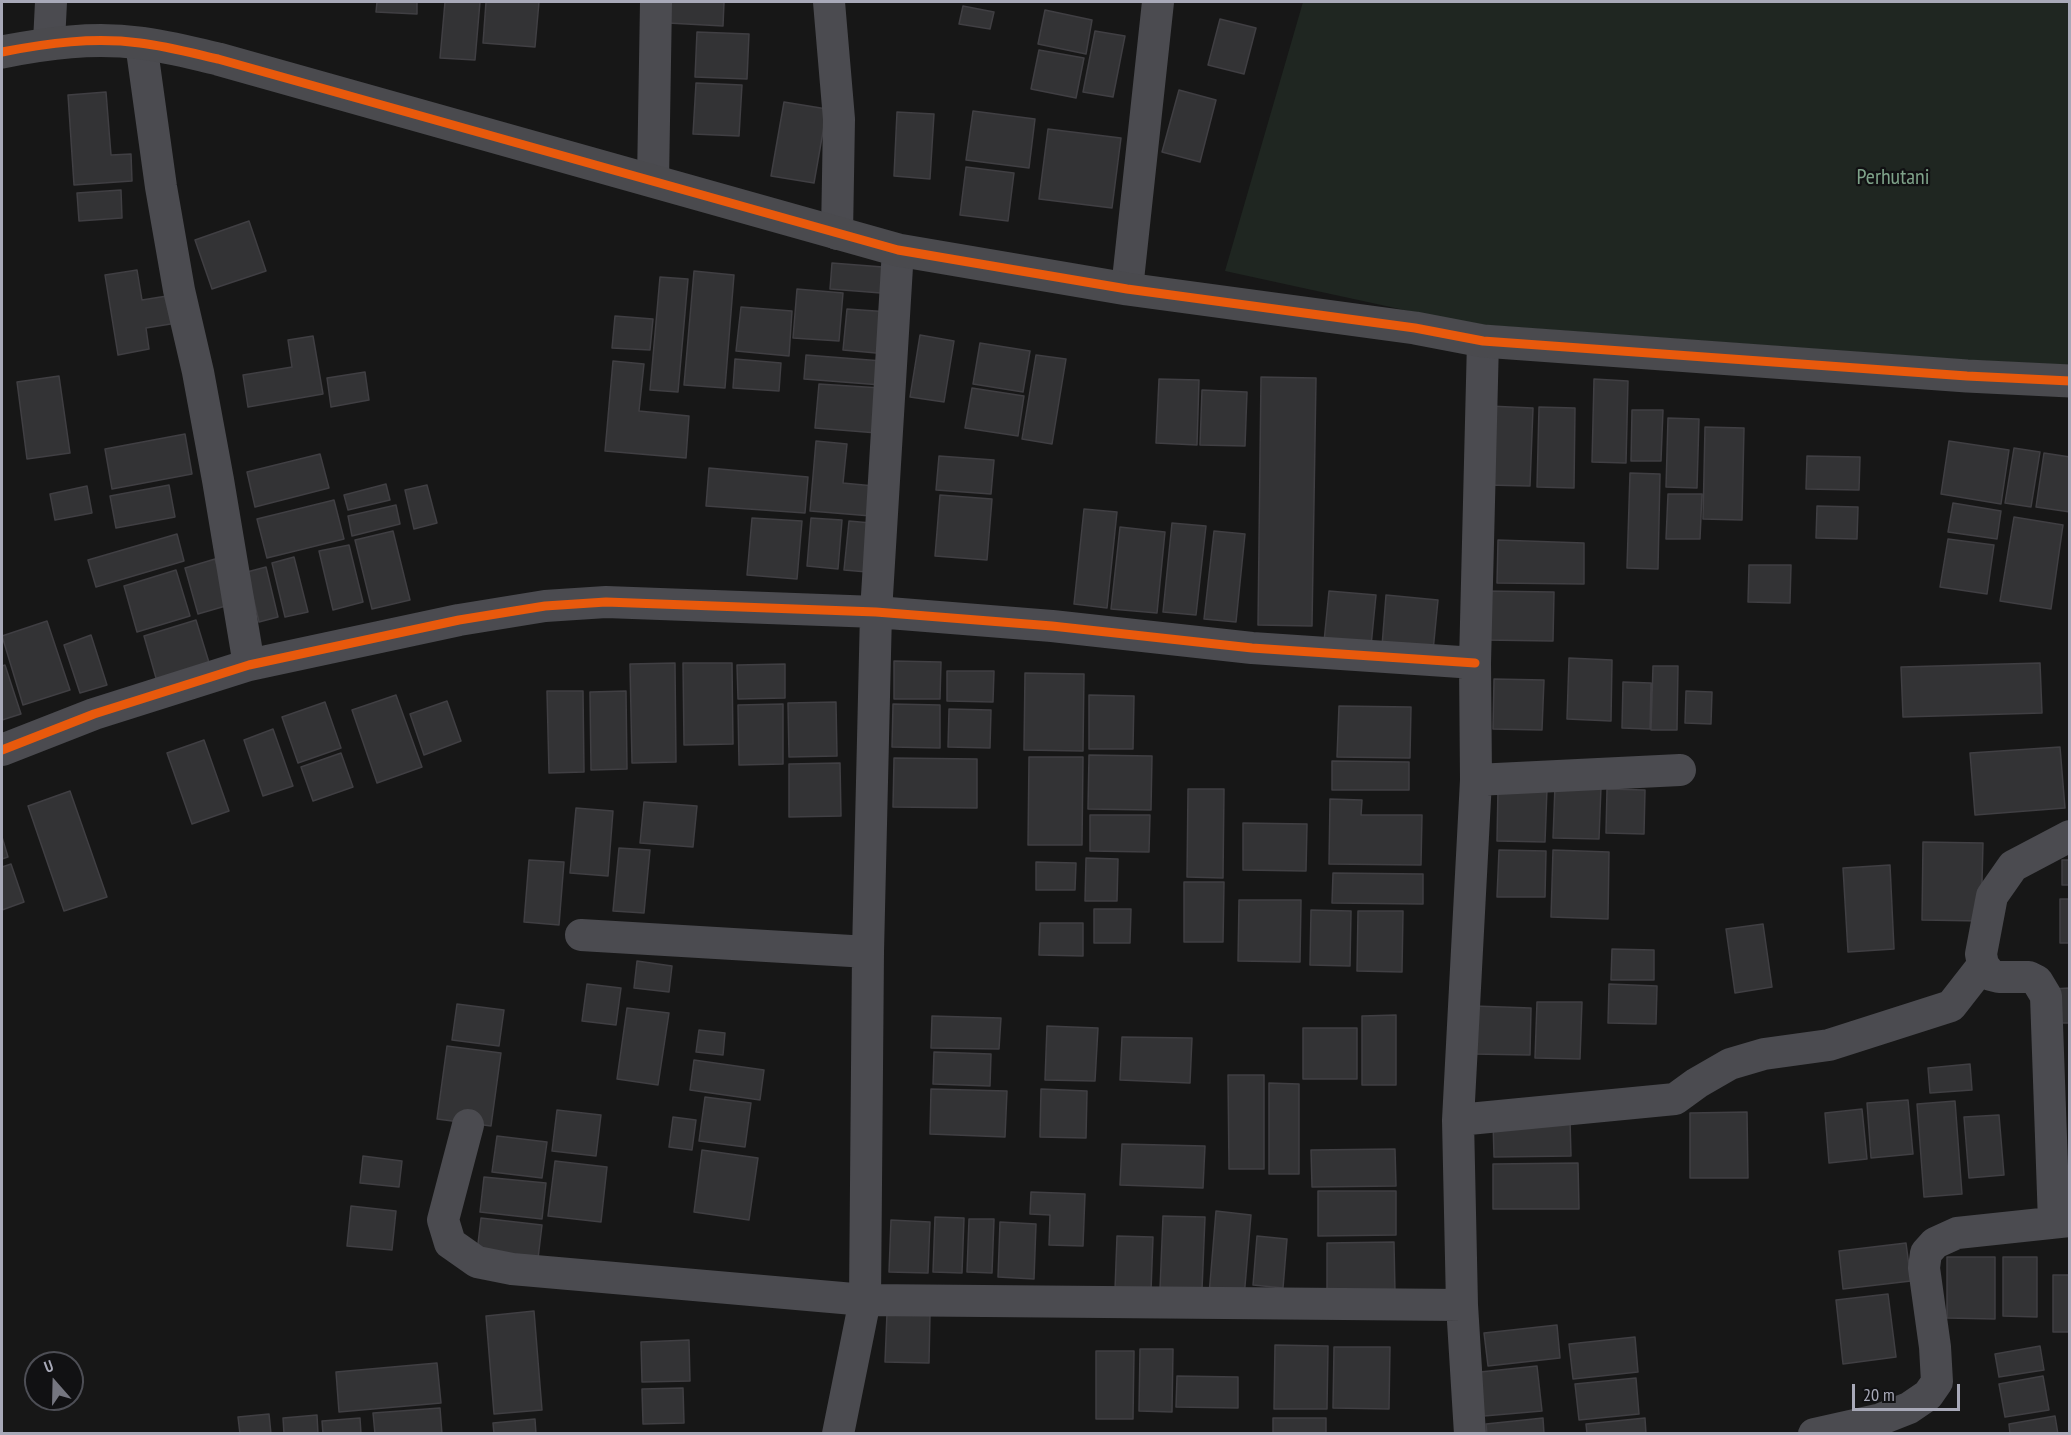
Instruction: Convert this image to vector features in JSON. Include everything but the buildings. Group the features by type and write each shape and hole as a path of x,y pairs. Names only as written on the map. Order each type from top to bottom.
{"street":[{"path":"49,42 51,2"},
{"path":"653,182 656,2"},
{"path":"829,2 839,119 837,234"},
{"path":"1126,290 1158,2"},
{"path":"2,52 49,42 100,40 141,43 218,59 898,250 1126,290 1415,328 1483,341 1966,376 2070,381"},
{"path":"141,43 161,187 179,290 216,469 249,665"},
{"path":"838,1434 865,1300 868,952 876,612 898,250"},
{"path":"1470,1434 1462,1305 1458,1120 1476,780 1474,663 1483,341"},
{"path":"2,750 104,711 249,665 459,620 544,606 606,602 876,612 1052,626 1252,648 1474,663"},
{"path":"1476,780 1680,770"},
{"path":"1814,1434 1881,1419 1909,1408 1928,1395 1937,1382 1935,1347 1924,1268 1926,1253 1935,1243 1957,1233 2062,1222 2046,996 2037,981 2029,977 1991,975 1983,965 1981,954 1992,896 2013,866 2070,836"},
{"path":"581,935 868,952"},
{"path":"1458,1120 1675,1099 1730,1064 1764,1054 1829,1045 1951,1006 1983,965"},
{"path":"468,1125 443,1220 450,1243 477,1262 512,1269 865,1300 1462,1305"}],"green space":[{"name":"Perhutani","path":"1303,2 2069,2 2069,365 1968,360 1485,325 1418,313 1225,271"}],"cycle path":[{"path":"2,52 88,41 122,41 169,48 218,59 898,250 1127,289 1415,328 1483,341 1967,376 2070,381"},
{"path":"2,750 94,714 249,665 459,620 545,606 606,602 876,612 1052,626 1252,648 1475,663"}]}
